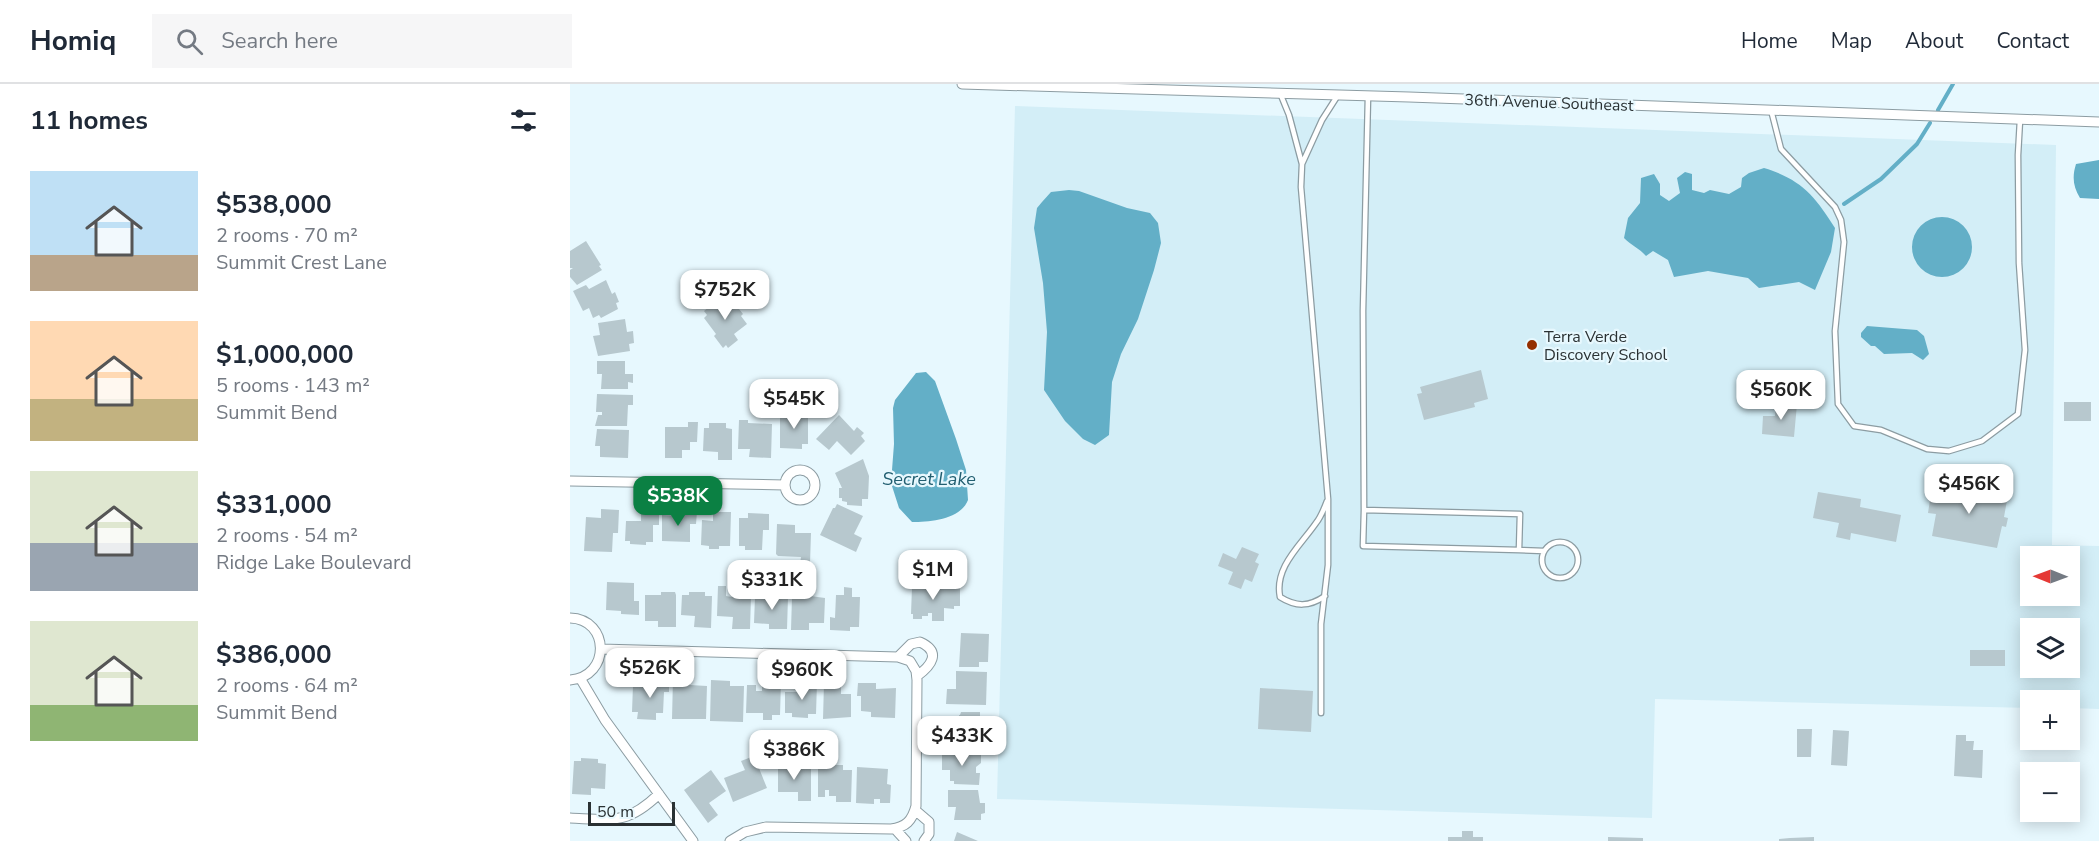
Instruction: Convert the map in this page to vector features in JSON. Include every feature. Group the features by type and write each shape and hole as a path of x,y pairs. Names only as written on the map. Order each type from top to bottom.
{"street":[{"name":"36th Avenue Southeast","path":"962,84 2099,122"},
{"path":"570,481 785,485"},
{"path":"570,618 589,625 598,637 601,649 596,666 591,672 575,679 693,841"},
{"path":"898,657 911,644 920,642 930,647 931,663 917,676"},
{"path":"601,649 898,657 910,661 917,676 918,694 915,810 909,822 896,829 766,827 745,832 730,841"},
{"path":"570,818 610,819 628,816 645,808 659,794"},
{"path":"915,810 929,822 929,834 924,841"},
{"path":"896,829 906,841"}],"lane":[{"path":"1280,93 1289,115 1302,164 1301,187 1328,499 1328,565 1321,624 1321,713"},
{"path":"1302,164 1322,120 1338,95"},
{"path":"1368,96 1363,311 1364,546 1544,551 1552,543 1558,541 1569,544 1577,554 1578,559 1574,571 1558,578 1548,573 1542,563 1544,551"},
{"path":"1771,110 1781,149 1835,207 1841,220 1844,242 1835,331 1838,404 1854,426 1881,430 1927,449 1949,451 1982,441 2018,414 2025,350 2019,263 2020,120"},
{"path":"1325,597 1315,603 1298,605 1280,597 1278,588 1281,575 1290,557 1318,521 1328,499"},
{"path":"1364,510 1520,514 1518,550"}],"shaded area":[{"name":"Terra Verde Discovery School","path":"1015,106 2056,145 2052,545 2099,546 2099,709 2080,708 2080,690 2020,690 2020,708 1655,699 1652,818 997,799"}],"water":[{"path":"2099,160 2099,199 2080,198 2074,181 2076,164"},
{"path":"1764,168 1777,172 1806,190 1835,228 1831,252 1815,290 1799,282 1759,288 1748,278 1708,271 1674,277 1668,260 1653,251 1646,256 1624,238 1628,218 1640,203 1641,178 1654,174 1660,184 1660,195 1669,201 1680,193 1677,178 1685,172 1692,174 1692,190 1704,193 1710,190 1729,194 1741,187 1742,178"},
{"path":"1069,190 1150,213 1158,223 1161,243 1138,319 1121,354 1112,382 1109,435 1095,445 1083,439 1065,421 1044,390 1047,332 1043,283 1034,228 1037,208 1051,192"},
{"path":"1942,217 1959,222 1967,230 1972,247 1967,264 1959,272 1942,277 1925,272 1917,264 1912,247 1917,230 1925,222"},
{"path":"1867,326 1917,330 1924,336 1929,354 1923,360 1912,353 1884,354 1861,337 1861,333"},
{"name":"Secret Lake","path":"926,372 935,381 956,439 966,470 968,500 959,511 952,515 936,520 912,522 899,508 891,483 894,444 893,408 895,400 916,373"}],"building":[{"path":"586,241 602,270 577,285 570,277 570,270 573,268 570,268 570,251"},
{"path":"606,280 612,294 615,292 619,302 616,303 618,309 601,318 599,315 593,318 589,308 583,311 573,291 586,285 589,289"},
{"path":"724,295 729,301 731,299 743,314 741,316 747,324 734,334 738,340 728,348 726,345 723,348 704,318 707,315 704,311"},
{"path":"625,319 627,332 633,331 634,343 629,344 630,351 598,356 593,336 600,335 598,323"},
{"path":"597,361 625,361 625,374 633,374 633,383 628,382 628,389 601,389 602,374 597,374"},
{"path":"1481,370 1488,399 1474,403 1475,407 1424,420 1417,394 1422,393 1420,387"},
{"path":"597,394 633,395 633,405 628,405 627,426 595,426 598,415 602,415 602,412 596,412"},
{"path":"2064,402 2091,402 2091,421 2064,421"},
{"path":"1776,403 1797,404 1794,437 1762,434 1763,416 1775,416"},
{"path":"780,413 808,413 808,444 802,444 802,449 780,448"},
{"path":"839,415 854,431 857,427 864,433 861,436 865,441 851,455 837,441 829,450 816,439"},
{"path":"739,420 748,420 748,423 772,424 771,458 749,457 750,449 738,449"},
{"path":"688,422 698,422 697,442 690,442 690,450 682,450 682,458 665,458 665,427 688,427"},
{"path":"709,423 726,423 726,428 732,429 732,460 718,460 718,452 703,451 704,428 709,428"},
{"path":"597,429 629,430 628,458 600,457 600,446 595,446"},
{"path":"863,459 869,476 868,499 862,499 862,506 847,505 847,502 839,498 839,488 842,488 835,473"},
{"path":"1943,483 2008,495 2004,517 2008,518 2006,527 2002,526 1997,548 1932,536 1936,514 1928,513 1930,500 1940,502"},
{"path":"1818,492 1861,499 1860,507 1901,515 1896,542 1851,533 1850,540 1836,537 1839,523 1813,518"},
{"path":"837,504 863,516 854,534 862,538 856,552 820,535"},
{"path":"601,509 619,510 618,533 613,533 612,552 584,551 586,517 601,518"},
{"path":"641,510 659,511 659,525 653,525 653,542 646,542 646,545 630,544 630,541 625,541 626,521 641,521"},
{"path":"679,511 697,512 696,524 690,524 690,542 662,541 662,515 679,516"},
{"path":"713,512 731,512 730,546 709,549 709,546 701,545 702,520 713,521"},
{"path":"748,513 769,514 769,530 763,530 762,550 745,550 745,546 739,546 739,518 748,518"},
{"path":"777,524 795,525 795,533 811,533 810,564 800,564 801,557 776,554"},
{"path":"1242,547 1259,554 1255,562 1259,564 1252,582 1245,579 1241,589 1228,584 1233,572 1218,566 1223,553 1236,559"},
{"path":"607,582 634,583 634,601 639,601 639,615 606,610"},
{"path":"915,584 925,584 925,587 960,588 960,606 954,606 954,609 944,608 944,621 932,621 932,613 922,616 922,619 913,619 913,614 911,614 912,587 915,587"},
{"path":"718,586 726,586 726,596 732,597 742,587 751,596 750,629 732,629 733,617 717,616"},
{"path":"844,587 852,588 852,597 860,597 859,627 850,627 850,631 830,630 830,617 835,618 836,595 844,595"},
{"path":"772,590 780,590 780,596 788,597 787,629 769,629 769,624 754,623 755,597 772,597"},
{"path":"661,592 675,592 676,627 658,627 658,621 645,621 645,595 661,595"},
{"path":"689,592 705,592 705,596 712,596 711,628 694,627 695,616 681,615 682,595 689,595"},
{"path":"803,595 825,598 824,623 809,623 809,630 791,630 792,597"},
{"path":"961,633 989,634 988,662 979,662 979,667 959,667"},
{"path":"1970,650 2005,650 2005,666 1970,666"},
{"path":"956,671 987,672 986,705 946,704 947,689 956,689"},
{"path":"651,678 669,678 669,692 664,692 663,713 656,713 656,720 637,719 638,712 632,712 633,685 651,685"},
{"path":"673,678 690,678 690,685 707,686 706,719 672,719"},
{"path":"711,680 730,681 730,686 744,686 743,722 710,721"},
{"path":"762,681 781,681 780,715 772,715 772,720 763,720 763,713 746,713 747,685 756,685 756,691 762,691"},
{"path":"799,682 817,682 816,714 808,714 808,718 792,717 792,713 785,713 785,692 799,692"},
{"path":"824,683 841,683 841,694 851,694 851,717 823,719"},
{"path":"858,683 876,683 876,689 896,688 895,718 871,717 871,712 861,711 861,696 857,696"},
{"path":"1260,688 1313,691 1311,732 1258,729"},
{"path":"961,712 980,712 980,720 986,720 986,731 982,731 982,735 987,735 987,746 943,745 943,732 958,732"},
{"path":"1797,729 1812,729 1811,757 1797,757"},
{"path":"1833,730 1849,731 1847,766 1831,765"},
{"path":"1956,735 1966,735 1966,741 1974,741 1973,750 1983,750 1982,778 1954,776"},
{"path":"942,752 977,752 981,755 981,763 976,767 976,773 980,773 979,785 954,784 954,781 950,781 950,770 942,770"},
{"path":"754,756 767,788 733,802 724,778 745,770 741,761"},
{"path":"581,758 598,759 598,763 606,764 605,789 591,788 591,795 572,794 574,761 581,761"},
{"path":"778,758 788,758 788,769 811,769 811,801 798,801 798,792 778,792"},
{"path":"826,765 843,765 843,770 852,770 851,802 836,802 836,796 829,796 829,790 825,790 825,797 818,797 818,769 826,769"},
{"path":"857,767 888,769 887,784 891,785 890,803 880,803 880,799 874,799 874,804 856,803"},
{"path":"711,770 726,791 709,803 718,815 708,823 684,790"},
{"path":"948,790 978,790 980,803 985,803 985,813 981,814 981,820 954,820 956,807 948,807"},
{"path":"1462,831 1473,831 1473,837 1483,837 1483,841 1448,841 1448,837 1462,837"},
{"path":"957,832 978,841 954,841"},
{"path":"1608,837 1643,838 1643,841 1608,841"},
{"path":"1814,837 1814,841 1779,841 1779,839"}],"waterway":[{"path":"1938,110 1953,84"},
{"path":"1844,204 1881,179 1917,144 1930,123"}],"place":[{"name":"Terra Verde Discovery School","path":"1532,345"}]}
